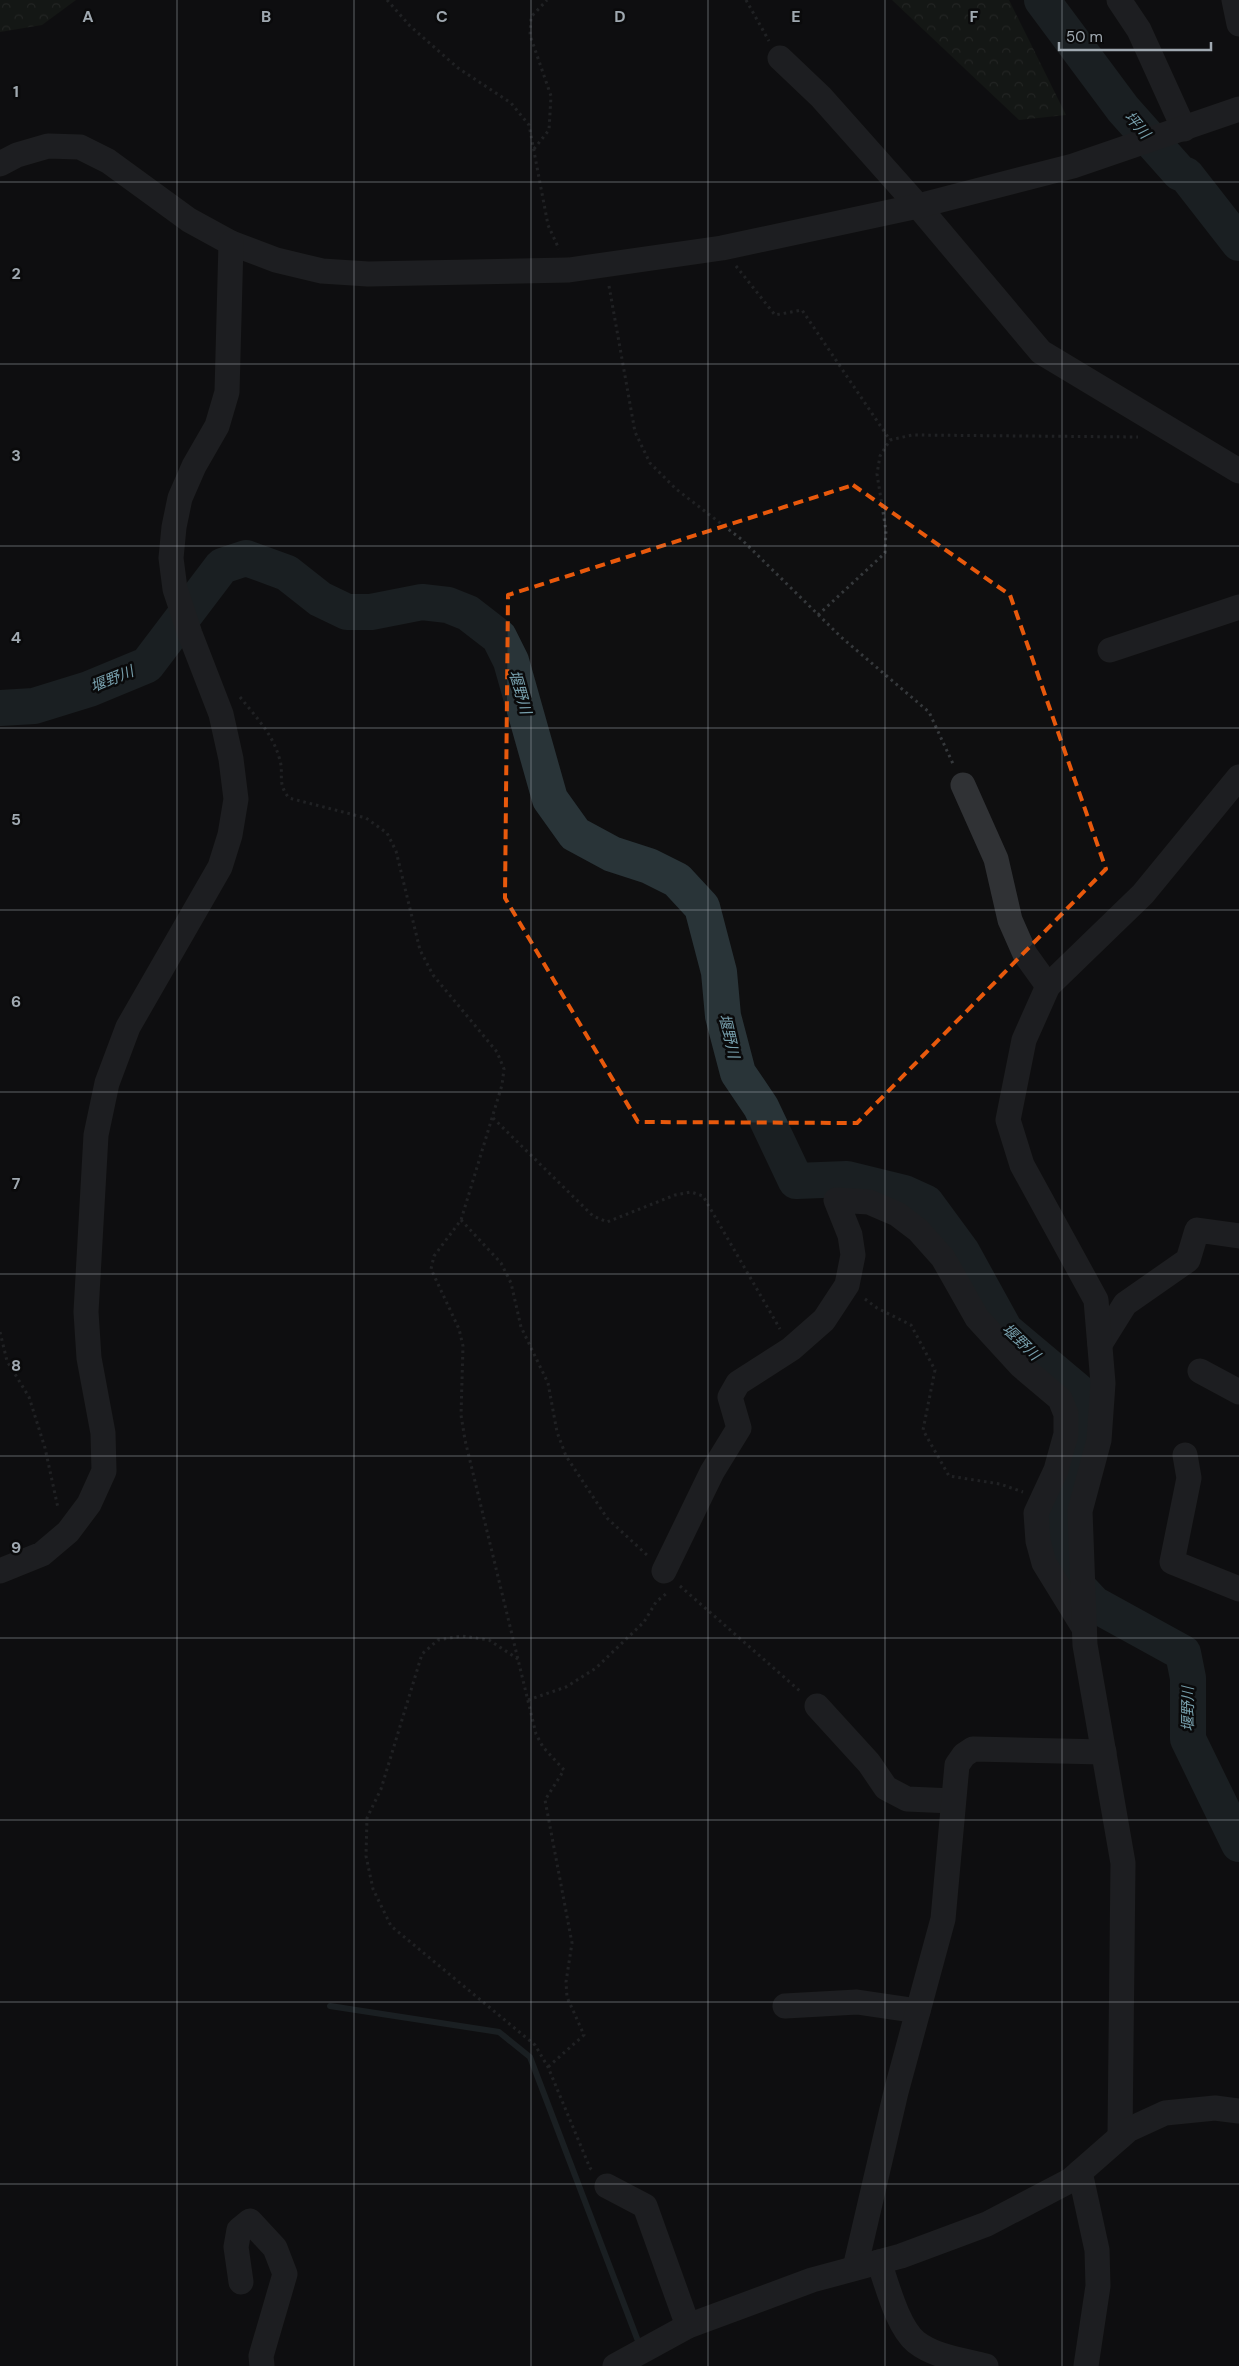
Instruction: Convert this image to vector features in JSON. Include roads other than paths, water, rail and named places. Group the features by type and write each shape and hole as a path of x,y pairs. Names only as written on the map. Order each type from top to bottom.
{"street":[{"path":"1119,0 1139,30 1184,128"},
{"path":"1234,0 1239,24"},
{"path":"780,58 821,97 918,206 1041,352 1239,471"},
{"path":"0,164 17,155 48,146 80,146 108,161 189,220 230,243 276,260 322,270 368,274 569,270 722,248 918,206 1073,166 1239,109"},
{"path":"0,1571 42,1554 68,1532 89,1504 104,1471 104,1433 89,1358 86,1312 96,1135 107,1083 128,1027 220,867 230,835 236,799 231,759 221,714 190,634 176,589 171,558 174,527 180,498 194,466 217,426 227,392 230,243"},
{"path":"1110,650 1239,607"},
{"path":"1120,2137 1123,1863 1084,1645 1084,1580 1080,1511 1083,1487 1099,1440 1102,1383 1096,1300 1022,1165 1008,1120 1024,1040 1048,986 1142,894 1239,776"},
{"path":"963,785 996,859 1010,920 1025,954 1048,986"},
{"path":"673,1579 712,1472 739,1428 730,1397 738,1383 791,1349 824,1320 847,1284 853,1255 850,1234 836,1200 869,1202 897,1214 918,1230 943,1258 977,1318 1021,1366 1060,1398 1066,1414 1066,1434 1056,1470 1041,1507 1038,1541 1044,1563 1084,1624"},
{"path":"1100,1344 1125,1304 1188,1260 1198,1230 1239,1236"},
{"path":"1200,1371 1239,1392"},
{"path":"1185,1455 1189,1478 1172,1562 1239,1589"},
{"path":"1041,1507 1083,1487"},
{"path":"817,1706 869,1763 886,1788 907,1799 954,1801"},
{"path":"855,2268 896,2092 943,1919 956,1765 964,1755 973,1749 1104,1752"},
{"path":"785,2006 857,2002 918,2011"},
{"path":"615,2366 688,2326 812,2280 879,2262 987,2224 1071,2180 1128,2130 1165,2113 1215,2108 1239,2111"},
{"path":"1080,2172 1097,2250 1098,2286 1086,2366"},
{"path":"608,2186 645,2206 688,2326"},
{"path":"242,2282 236,2247 239,2230 250,2221 275,2248 286,2274 261,2356 262,2366"},
{"path":"879,2262 900,2318 915,2341 935,2353 986,2366"}],"waterway":[{"name":"坪川","path":"1042,0 1123,109 1180,173 1186,175 1239,243"},
{"name":"堰野川","path":"0,708 34,706 89,689 147,665 222,566 246,558 287,573 320,599 347,612 371,612 422,602 448,605 468,613 499,637 511,661 550,799 575,834 612,854 649,866 677,880 702,907 719,972 723,1016 738,1073 761,1107 796,1181 847,1179 904,1193 926,1203 962,1252 1005,1330 1080,1393 1083,1425 1054,1526 1064,1572 1094,1604 1183,1653 1188,1678 1188,1739 1239,1844"},
{"path":"330,2006 499,2032 530,2057 638,2341"}]}
